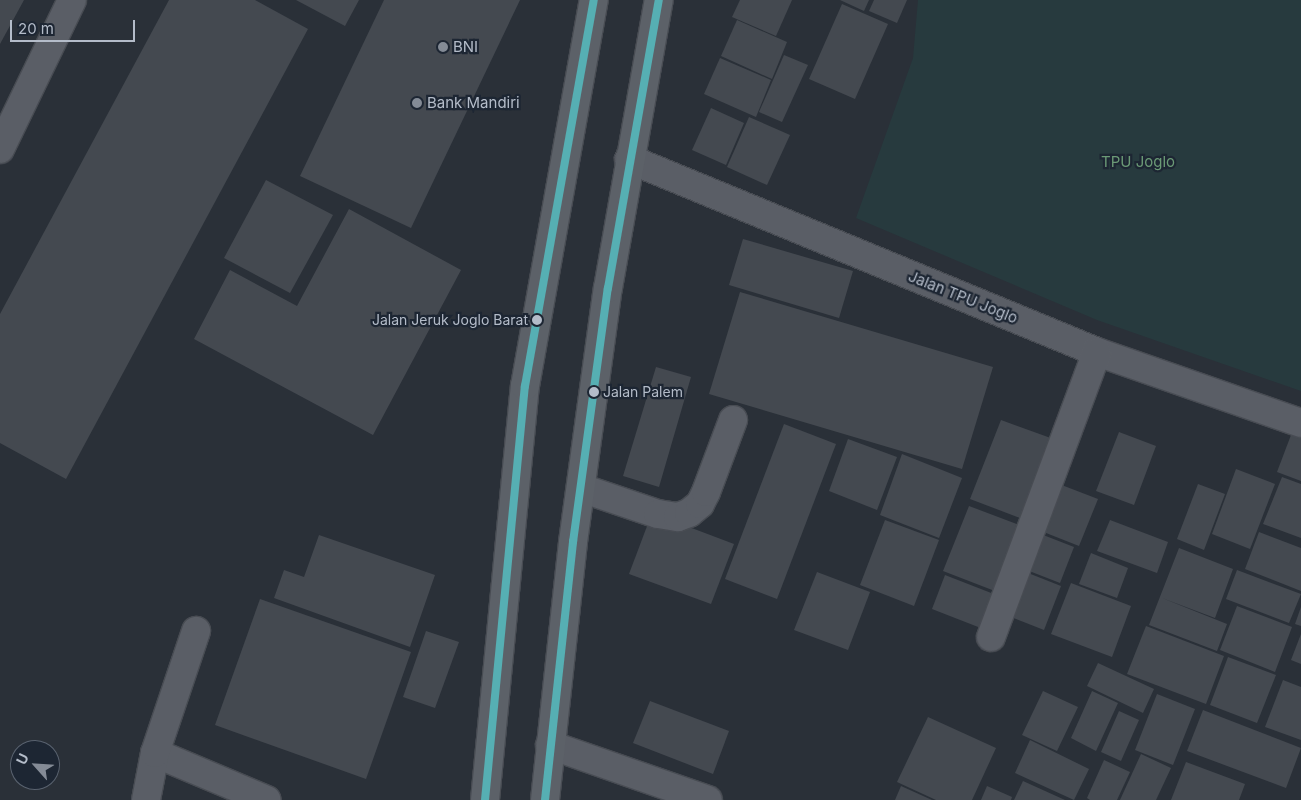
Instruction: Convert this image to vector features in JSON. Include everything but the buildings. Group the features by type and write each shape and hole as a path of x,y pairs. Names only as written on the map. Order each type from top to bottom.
{"main road":[{"path":"485,800 525,386 594,0"},
{"path":"545,800 581,488 608,288 629,159 659,0"}],"street":[{"path":"0,149 72,0"},
{"name":"Jalan TPU Joglo","path":"629,159 1097,352 1301,423"},
{"path":"991,638 1097,352"},
{"path":"581,488 658,514 678,517 689,513 700,504 706,492 733,420"},
{"path":"146,800 155,753 196,631"},
{"path":"550,745 708,800"},
{"path":"155,753 267,800"}],"green space":[{"name":"TPU Joglo","path":"918,0 1301,0 1301,391 1097,320 856,218 913,58"}],"transit line":[{"path":"485,800 525,386 594,0"},
{"path":"545,800 573,542 608,288 659,0"}],"place":[{"name":"BNI","path":"443,47"},
{"name":"Bank Mandiri","path":"417,103"},
{"name":"Jalan Jeruk Joglo Barat","path":"537,320"},
{"name":"Jalan Palem","path":"594,392"}]}
